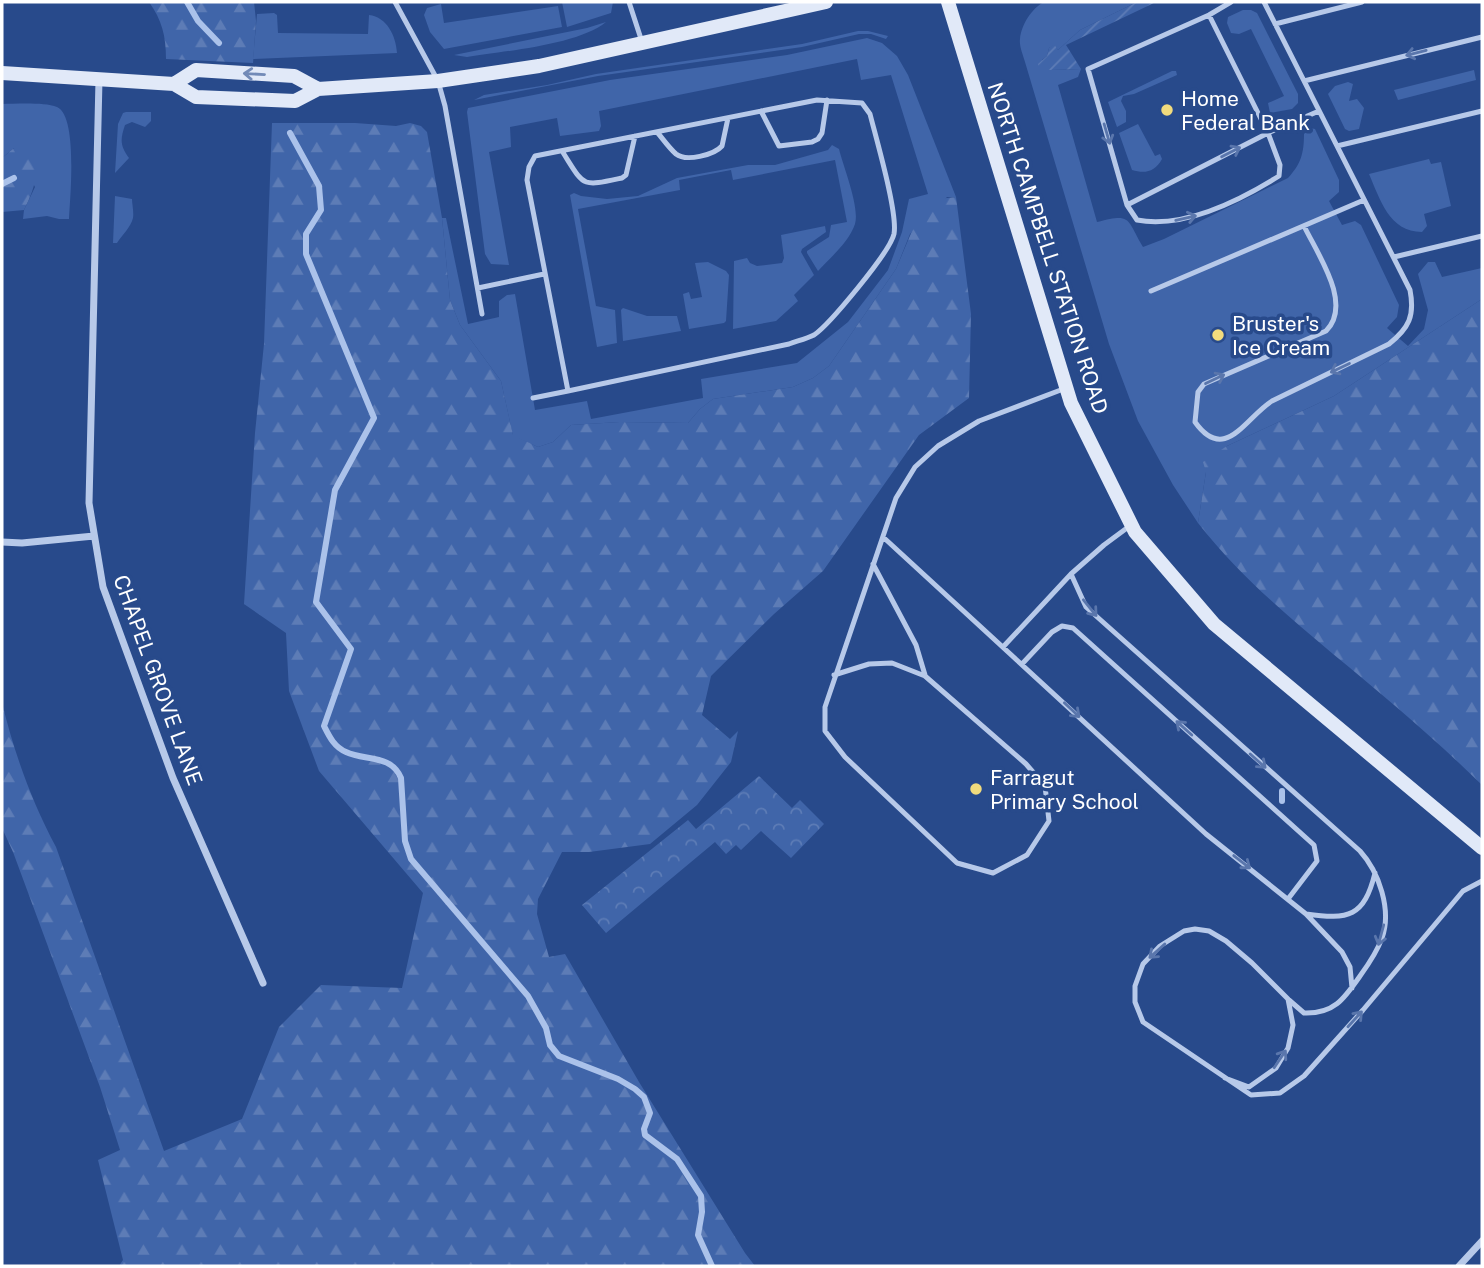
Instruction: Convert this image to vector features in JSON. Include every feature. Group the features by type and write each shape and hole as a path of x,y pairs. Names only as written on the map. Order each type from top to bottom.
{"main road":[{"path":"2,73 174,84 196,97 295,101 318,89 438,81 539,65 826,2"},
{"name":"NORTH CAMPBELL STATION ROAD","path":"948,2 1070,403 1131,525 1214,624 1482,848"},
{"path":"174,84 196,70 294,76 318,89"}],"street":[{"name":"CHAPEL GROVE LANE","path":"99,79 89,503 103,587 173,778 264,983"},
{"path":"2,542 22,543 94,536"},
{"path":"1459,1266 1482,1241"}],"lane":[{"path":"395,2 438,81 446,106 482,314"},
{"path":"629,2 642,42"},
{"path":"1209,15 1268,134 1280,165 1279,176 1191,219 1154,223 1137,220 1127,205 1088,69 1209,15 1231,2"},
{"path":"1264,2 1410,290 1413,312 1400,335 1389,344 1272,401 1258,410 1237,434 1220,440 1209,438 1195,422 1198,392 1204,384 1326,331 1333,324 1337,314 1336,296 1304,226"},
{"path":"1275,24 1362,2"},
{"path":"1304,81 1482,37"},
{"path":"761,111 779,146 812,142 822,133 827,100"},
{"path":"533,398 568,391 789,344 813,335 829,322 883,254 894,235 893,210 870,114 862,103 827,100 536,156 529,167 527,180 568,391"},
{"path":"1127,205 1319,111"},
{"path":"1337,146 1482,111"},
{"path":"657,132 677,155 684,157 713,153 722,146 728,118"},
{"path":"562,151 581,181 591,185 626,175 635,136"},
{"path":"1151,291 1364,200"},
{"path":"1394,257 1482,236"},
{"path":"478,288 544,274"},
{"path":"834,675 869,664 892,663 925,676 1026,764 1045,786 1049,821 1027,855 993,873 957,863 845,757 825,731 825,707 834,675 897,498 915,467 938,446 979,421 1066,388"},
{"path":"1003,647 1071,574 1131,525"},
{"path":"883,537 1206,834 1306,914 1342,952 1350,967 1352,988"},
{"path":"873,564 916,645 925,676"},
{"path":"1071,574 1086,607 1360,851 1370,862 1385,910 1383,936 1372,959 1343,1000 1320,1013 1304,1013 1226,941 1209,931 1184,931 1160,946 1143,964 1135,986 1136,1002 1143,1021 1251,1095 1280,1093 1304,1076 1463,891 1482,881"},
{"path":"1022,664 1052,632 1062,626 1073,628 1314,845 1317,861 1288,899"},
{"path":"1306,914 1332,918 1346,915 1358,908 1369,896 1374,873"},
{"path":"1225,1078 1249,1087 1276,1068 1288,1048 1293,1025 1288,999"}],"green space":[{"path":"149,2 254,2 256,21 253,63 166,59 162,29"},
{"path":"562,2 613,2 611,13 567,27"},
{"path":"1044,2 1137,2 1080,30 1058,50 1054,45 1049,48 1047,56 1042,60 1050,70 1081,69 1078,77 1058,85 1097,222 1117,218 1127,220 1143,247 1164,239 1288,178 1299,163 1304,134 1310,128 1315,129 1339,180 1339,192 1329,201 1342,225 1355,221 1361,225 1399,305 1397,317 1387,328 1408,346 1424,329 1428,310 1418,274 1428,262 1435,262 1442,277 1482,268 1482,299 1334,396 1227,446 1206,472 1198,523 1173,485 1138,421 1109,344 1021,50 1020,39 1025,23 1035,8"},
{"path":"1137,2 1156,2 1066,45 1081,69 1050,70 1039,67 1038,64 1054,44 1058,50 1080,30"},
{"path":"441,4 444,23 558,6 562,27 444,49 430,32 424,15 427,8"},
{"path":"1243,10 1257,13 1298,94 1298,103 1292,109 1270,113 1268,103 1284,96 1251,29 1239,34 1231,33 1227,23 1228,17"},
{"path":"257,14 277,15 278,33 368,34 369,15 386,23 395,40 397,53 253,59"},
{"path":"606,22 594,30 559,42 467,57 454,55 587,28"},
{"path":"858,31 888,36 886,39 871,34 859,34 802,47 598,76 474,100 484,95 596,74 802,44"},
{"path":"867,38 882,43 897,56 908,75 956,197 947,197 910,234 896,269 829,366 813,378 793,387 713,399 688,423 620,422 571,425 553,442 538,447 513,436 501,381 460,325 450,300 442,218 446,218 468,324 499,317 499,301 507,295 515,294 535,410 587,401 591,419 703,398 701,379 797,363 848,322 888,270 902,232 909,199 928,194 891,75 861,80 857,59 599,111 599,131 560,136 557,118 510,127 511,147 489,152 509,265 491,264 485,254 468,108 610,80 787,55"},
{"path":"1474,70 1476,80 1398,100 1394,90"},
{"path":"1176,71 1177,75 1134,94 1123,96 1121,101 1126,111 1126,122 1117,127 1108,102"},
{"path":"1348,82 1353,84 1349,101 1357,99 1364,108 1359,129 1349,131 1345,129 1328,94 1335,86"},
{"path":"2,104 51,105 64,114 68,125 71,159 69,219 47,216 23,219 24,210 35,187 14,148 2,158"},
{"path":"126,112 151,112 151,121 145,127 132,122 125,125 122,142 129,158 115,173 118,124"},
{"path":"272,123 396,126 410,123 421,126 427,132 442,218 450,300 460,325 501,381 513,435 538,447 553,442 571,425 620,422 688,423 713,399 793,387 813,378 829,366 896,269 922,207 929,200 956,197 971,314 969,398 919,435 823,571 774,614 711,676 702,715 730,739 738,731 731,762 697,805 650,844 589,852 562,852 538,899 537,914 549,957 565,954 639,1082 755,1266 119,1266 123,1260 98,1160 120,1150 100,1087 2,828 2,703 24,777 56,847 164,1151 242,1119 279,1027 321,985 402,988 423,893 319,771 289,691 286,633 244,604 255,433 264,344"},
{"path":"1138,124 1155,156 1160,154 1162,159 1156,167 1145,172 1132,170 1119,133"},
{"path":"832,145 839,149 856,217 848,237 818,271 807,251 829,237 831,225 847,222 835,160 733,180 731,170 679,180 680,190 578,209 596,306 615,310 617,343 597,347 570,195 574,193 607,199 638,196 677,178 748,165 775,165 828,150"},
{"path":"14,148 25,152 31,158 35,165 35,183 24,210 2,212 2,158"},
{"path":"1429,159 1431,164 1441,162 1451,206 1424,214 1427,226 1422,232 1411,231 1401,226 1387,212 1369,174"},
{"path":"115,196 132,199 133,216 126,231 117,243 113,243"},
{"path":"825,226 826,232 802,249 801,252 814,275 794,295 798,301 776,321 733,329 734,261 747,258 757,266 782,263 784,258 781,235"},
{"path":"708,262 729,275 726,321 689,329 683,294 689,292 691,299 702,297 695,263"},
{"path":"1482,299 1482,785 1409,718 1262,592 1198,523 1206,472 1203,462 1227,446 1334,396"},
{"path":"623,308 647,316 677,316 681,331 623,341"},
{"path":"759,776 792,808 800,800 824,824 791,858 761,831 741,850 736,845 726,854 715,842 606,933 582,905 688,820 696,829"}],"waterway":[{"path":"187,2 198,21 219,43"},
{"path":"290,133 319,186 321,210 306,234 306,254 374,418 335,490 316,602 351,649 324,726 332,741 342,750 353,755 377,759 397,770 401,778 405,841 411,859 528,996 546,1028 550,1045 559,1056 618,1079 644,1097 650,1113 644,1129 645,1135 677,1159 701,1196 702,1212 698,1235 712,1266"},
{"path":"2,184 14,178"},
{"path":"1282,791 1282,801"}],"place":[{"name":"Home Federal Bank","path":"1167,110"},
{"name":"Bruster's Ice Cream","path":"1218,335"},
{"name":"Farragut Primary School","path":"976,789"}]}
